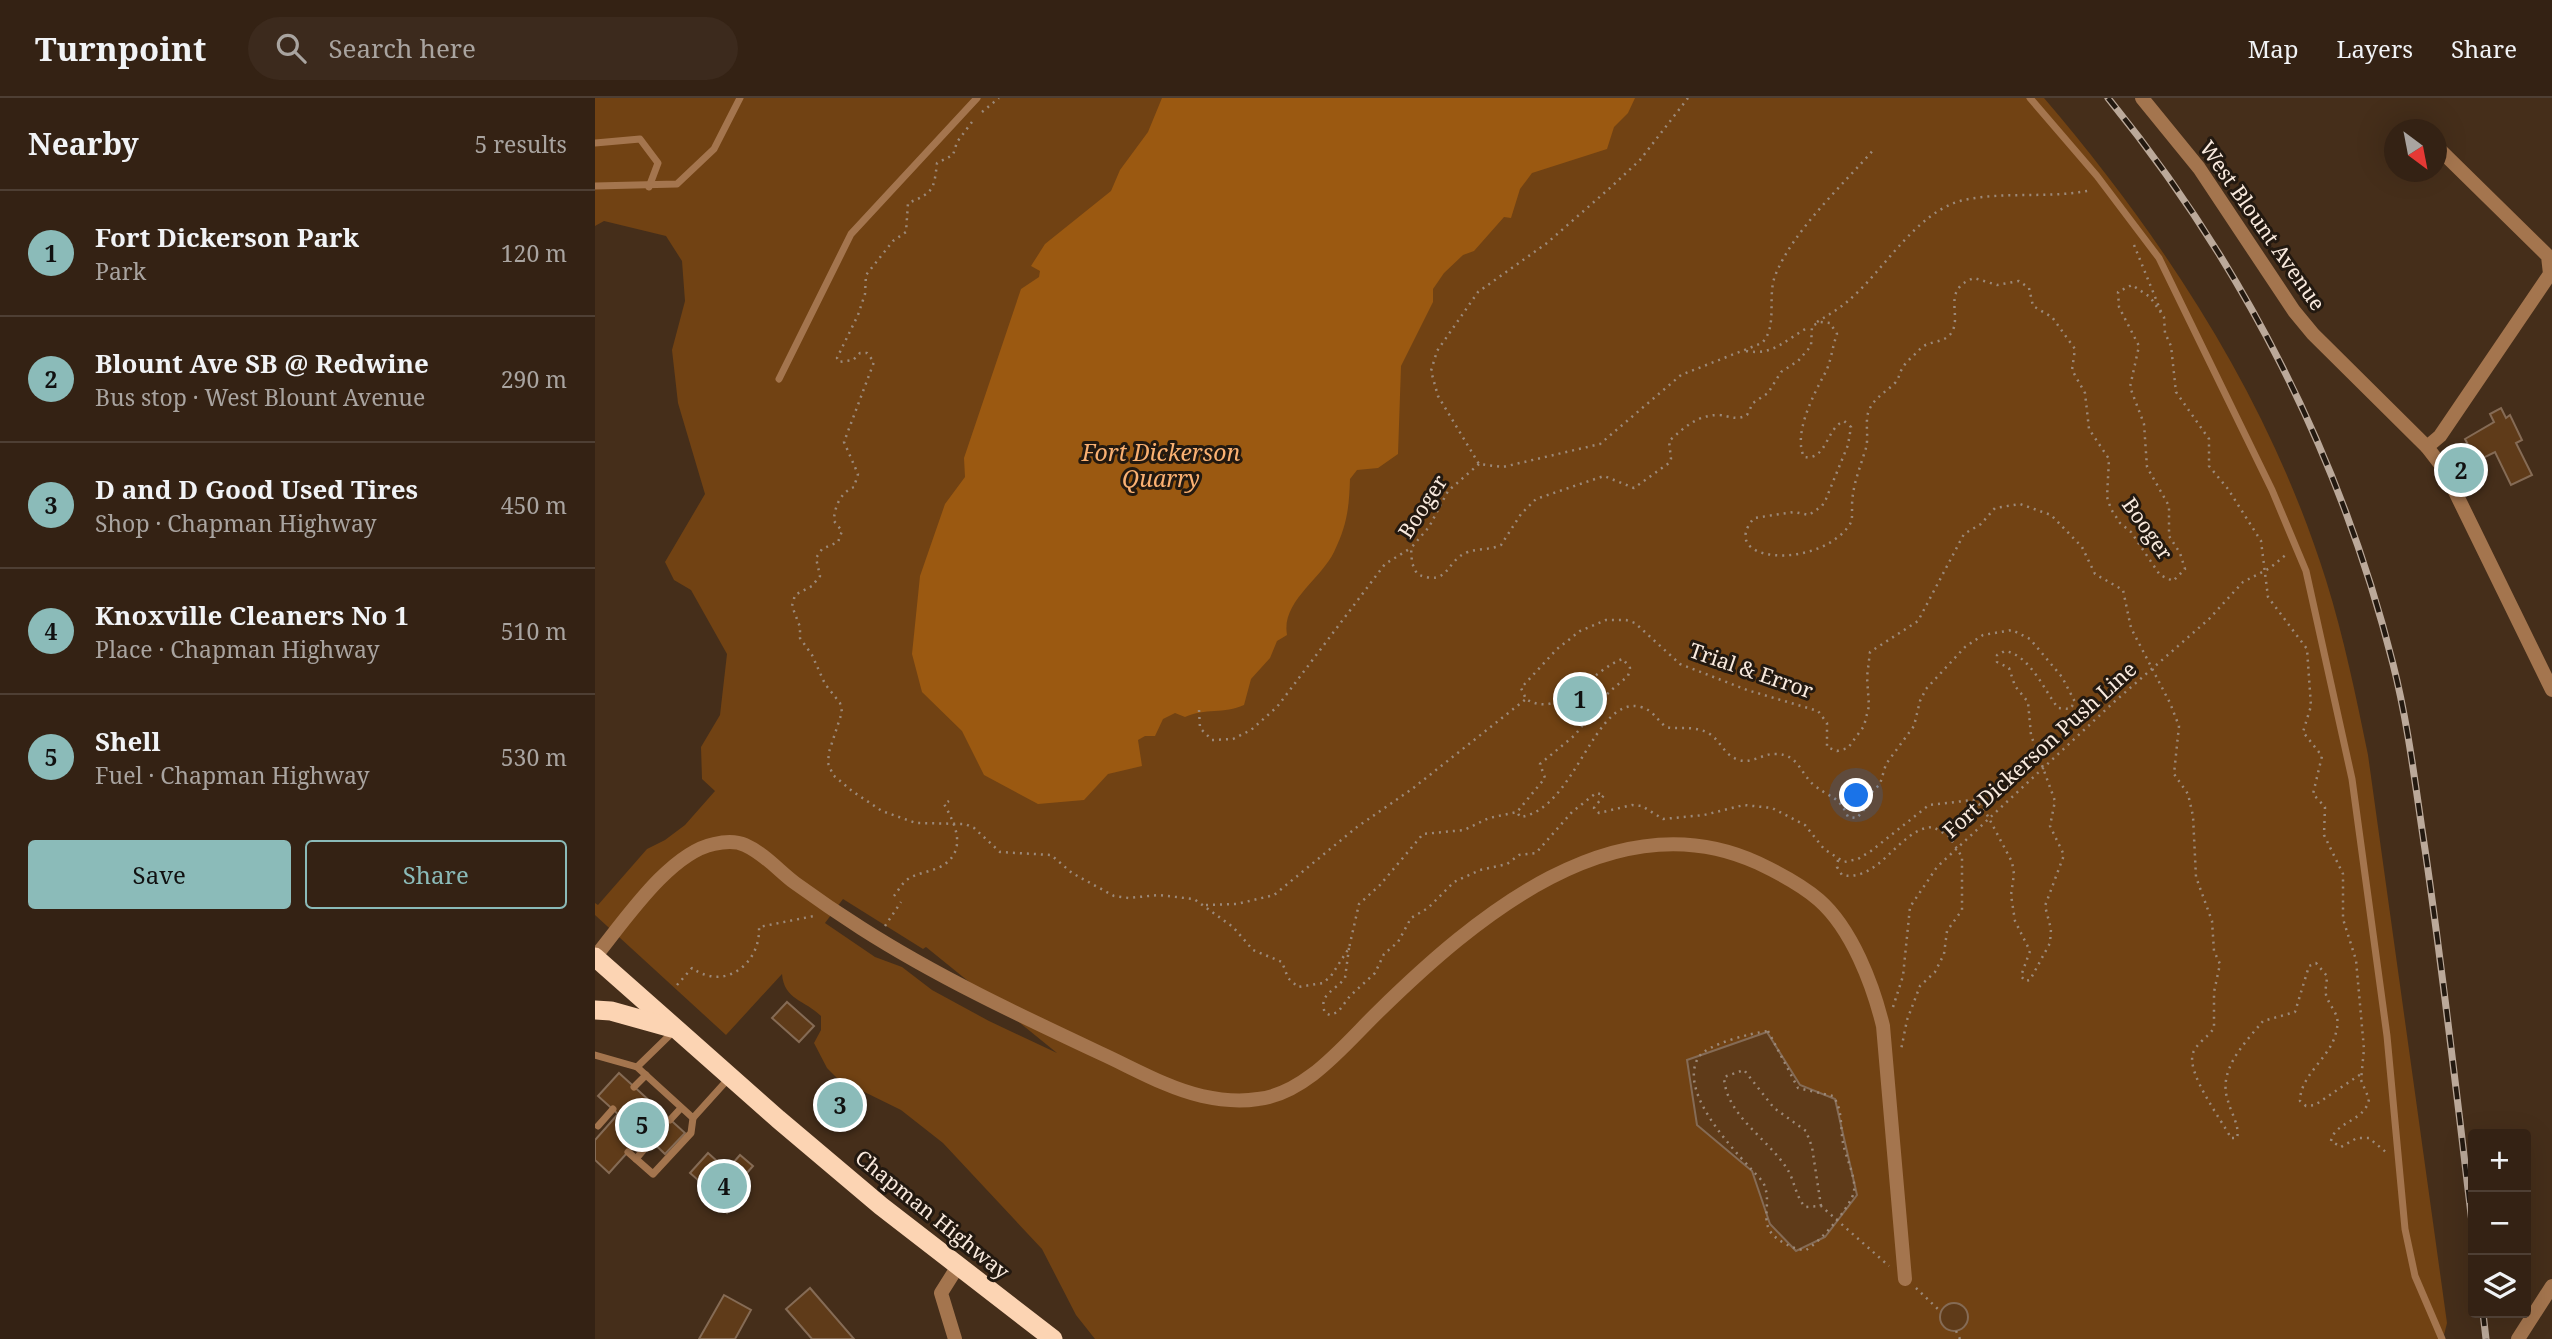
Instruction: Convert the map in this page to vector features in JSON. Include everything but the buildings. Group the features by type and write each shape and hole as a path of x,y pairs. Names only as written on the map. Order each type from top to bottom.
{"highway":[{"name":"Chapman Highway","path":"595,957 730,1077 958,1266 1053,1339"},
{"path":"595,1010 611,1011 677,1029"}],"street":[{"name":"West Blount Avenue","path":"2142,98 2199,168 2294,311 2313,334 2427,447 2458,494 2552,690"},
{"path":"2427,447 2440,436 2550,274 2548,256 2447,157"},
{"path":"595,957 681,860 701,847 719,843 741,843 764,856 792,881 863,930 1034,1022 1200,1096 1233,1101 1263,1099 1293,1087 1317,1070 1421,970 1509,903 1588,860 1623,848 1661,844 1737,853 1780,873 1821,901 1862,964 1883,1026 1905,1279"},
{"path":"955,1339 941,1293 958,1266"},
{"path":"2518,1339 2552,1286"}],"lane":[{"path":"595,186 649,187 677,184 715,149 740,98"},
{"path":"779,379 851,234 977,98"},
{"path":"2030,98 2105,187 2159,258 2272,490 2297,549 2316,611 2352,779 2388,1036 2405,1229 2415,1276 2442,1339"},
{"path":"595,143 640,139 658,163 649,187"},
{"path":"637,1067 677,1029"},
{"path":"595,1055 637,1067 693,1118"},
{"path":"634,1087 646,1075"},
{"path":"628,1152 653,1174 691,1133 693,1118 730,1077"},
{"path":"670,1120 681,1108"},
{"path":"599,1127 613,1109"},
{"path":"636,1159 651,1141"}],"path":[{"path":"999,98 975,117 957,142 953,155 937,163 935,183 928,195 908,203 906,232 893,241 866,275 865,294 858,315 837,358 839,362 845,363 867,353 874,362 844,442 858,474 854,487 848,489 836,506 834,521 842,531 838,541 822,549 816,558 820,576 812,586 795,595 792,606 800,627 800,638 812,655 825,684 840,703 842,712 828,763 834,775 882,811 916,823 954,821 974,828 1000,852 1051,855 1072,873 1114,896 1181,896 1204,905 1233,927 1253,950 1282,962 1288,978 1298,987 1323,983 1331,976 1349,948"},
{"path":"1688,98 1640,160 1611,187 1547,243 1478,292 1437,351 1431,371 1438,396 1471,455 1479,464 1503,467 1539,456 1590,448 1606,440 1673,380 1701,365 1744,351 1767,337 1772,286 1786,253 1875,148"},
{"path":"1744,351 1756,353 1777,349 1849,301 1903,245 1915,227 1952,205 2002,195 2033,196 2105,187"},
{"path":"2125,212 2125,224 2164,317"},
{"name":"Booger","path":"1817,323 1832,324 1837,334 1826,373 1812,395 1801,433 1800,447 1804,457 1817,455 1831,433 1844,421 1851,427 1849,443 1819,509 1809,515 1780,513 1751,521 1747,539 1756,551 1768,556 1795,556 1827,545 1847,528 1853,517 1854,482 1865,451 1868,412 1874,402 1896,382 1902,368 1920,349 1950,335 1954,327 1952,310 1957,291 1977,278 1997,285 2022,282 2029,288 2033,306 2052,317 2075,349 2072,370 2085,393 2089,429 2109,459 2108,497 2111,509 2120,523 2131,532 2160,575 2173,581 2185,569 2180,553 2169,537 2169,506 2147,467 2144,425 2130,380 2139,346 2119,307 2118,292 2132,285 2150,297 2164,317 2165,333 2171,346 2176,392 2209,439 2209,467 2228,489 2261,541 2270,601 2301,638 2308,652 2311,706 2303,732 2306,741 2322,756 2313,794 2325,807 2324,835 2343,874 2343,919 2356,960 2363,1030 2364,1056 2361,1074 2369,1099 2367,1108 2334,1132 2331,1143 2341,1147 2357,1138 2372,1139 2399,1163"},
{"name":"Booger","path":"1479,464 1448,491 1429,527 1411,548 1414,570 1423,576 1442,576 1469,552 1501,545 1521,514 1536,499 1604,476 1634,488 1641,484 1669,463 1669,441 1688,424 1701,417 1718,415 1736,419 1747,415 1752,403 1768,393 1781,372 1798,361 1811,346 1812,326"},
{"name":"Trial & Error","path":"1526,699 1521,688 1557,649 1595,623 1626,620 1635,623 1680,664 1747,690 1815,709 1827,723 1827,747 1845,750 1852,745 1868,716 1867,677 1871,652 1918,621 1964,534 1981,524 1995,508 2010,504 2020,504 2052,515 2082,547 2095,574 2123,590 2131,628 2179,726 2174,774 2188,794 2193,816 2196,877 2212,921 2214,951 2220,964 2214,992 2214,1028 2196,1047 2192,1060 2203,1091 2231,1138 2237,1138 2238,1130 2226,1098 2224,1075 2242,1043 2255,1034 2263,1021 2295,1012 2309,966 2316,963 2327,976 2326,993 2336,1009 2336,1029 2321,1063 2308,1078 2300,1101 2307,1107 2315,1105 2361,1074"},
{"path":"1199,710 1200,728 1212,740 1233,739 1251,730 1277,706 1385,564 1411,548"},
{"name":"Fort Dickerson Push Line","path":"1883,1026 1903,976 1910,907 1937,867 2044,769 2060,751 2219,610 2243,582 2297,549"},
{"path":"1204,905 1237,904 1274,895 1357,827 1412,789 1526,699 1544,705 1556,702 1587,685 1604,667 1623,659 1629,664 1628,676 1609,692 1575,735 1540,764 1545,778 1541,787 1517,812 1489,818 1464,830 1423,834 1380,885 1359,904 1345,978 1326,994 1322,1003 1325,1013 1330,1015 1338,1012 1350,996 1375,973 1384,954 1398,942 1411,918 1461,878 1480,870 1507,864 1519,855 1537,853 1571,812 1588,797 1601,792 1604,795 1602,800 1594,808 1599,813 1632,805 1641,806 1663,819 1704,815 1744,805 1772,808 1805,825 1817,842 1838,860 1858,859 1926,807 1940,802 1971,799 1981,805 1989,818 2014,870 2011,895 2015,921 2030,951 2020,974 2027,981 2036,975 2050,943 2051,929 2045,906 2063,858 2063,848 2050,826 2055,804 2031,735 2027,699 2015,687 2008,668 1997,662 1997,655 2002,651 2020,657 2043,683 2058,709 2070,709 2075,702 2062,677 2033,642 2012,631 1983,635 1941,671 1921,697 1914,726 1886,764 1880,784 1870,794 1863,812 1855,819 1848,817 1837,798 1814,785 1798,763 1789,757 1772,754 1740,760 1725,753 1717,740 1707,733 1687,726 1666,727 1650,711 1628,705 1618,709 1599,731 1560,793 1528,816 1520,817 1517,812"},
{"path":"894,896 906,880 938,868 952,857 959,840 954,821 944,804 949,801"},
{"path":"1838,860 1837,867 1842,875 1862,872 1889,856 1910,835 1925,827 1943,830 1957,848 1964,865 1962,910 1947,931 1944,954 1935,972 1920,986 1907,1020 1904,1042 1888,1079"},
{"path":"882,930 901,902"},
{"path":"677,985 692,968 711,977 734,974 753,957 760,940 759,927 809,917"},
{"path":"1768,1031 1798,1088 1833,1096 1839,1105 1843,1143 1854,1189 1851,1200 1837,1217 1814,1246 1806,1250 1773,1236 1765,1220 1767,1191 1763,1182 1727,1142 1703,1108 1694,1076 1698,1059 1707,1049 1768,1031"},
{"path":"1821,1206 1812,1147 1806,1131 1774,1108 1744,1070 1724,1077 1727,1097 1788,1171 1797,1196 1805,1207 1821,1206 1837,1217 1941,1312"},
{"path":"1956,1331 1960,1339"}],"shaded area":[{"path":"595,98 2044,98 2132,208 2209,325 2275,448 2303,513 2326,580 2344,645 2368,755 2447,1323 2443,1339 1095,1339 1076,1315 1042,1249 943,1143 901,1110 838,1079 827,1068 814,1043 821,1030 821,1016 791,994 782,974 726,1035 595,915 595,903 598,905 647,849 685,825 715,791 702,779 701,747 720,715 727,654 691,590 674,580 665,562 705,494 678,403 672,350 685,301 682,261 666,236 604,221 595,226","holes":["843,899 923,949 926,947 1057,1053 932,990 902,967 875,957 825,923"]}],"water":[{"name":"Fort Dickerson Quarry","path":"1162,98 1635,98 1628,113 1614,127 1607,149 1532,173 1520,189 1511,218 1504,217 1474,251 1463,255 1444,273 1433,289 1433,302 1401,366 1398,454 1378,468 1357,470 1350,479 1346,517 1334,552 1296,601 1287,623 1287,635 1277,641 1270,658 1251,679 1244,705 1185,717 1175,713 1163,719 1155,736 1145,736 1138,740 1142,766 1108,774 1084,800 1038,804 984,775 962,731 922,692 912,654 920,576 945,504 965,477 964,458 1021,289 1039,277 1040,271 1031,266 1045,244 1111,191 1120,170 1148,132"}],"railway":[{"path":"2108,98 2157,161 2244,295 2316,438 2346,512 2371,587 2399,688 2412,760 2439,950 2468,1192"},
{"path":"2484,1318 2486,1339"}],"place":[{"name":"Blount Ave SB @ Redwine","path":"2461,470"},
{"name":"Fort Dickerson Park","path":"1580,699"},
{"name":"D and D Good Used Tires","path":"840,1105"},
{"name":"Shell","path":"642,1125"},
{"name":"Knoxville Cleaners No 1","path":"724,1186"}]}
